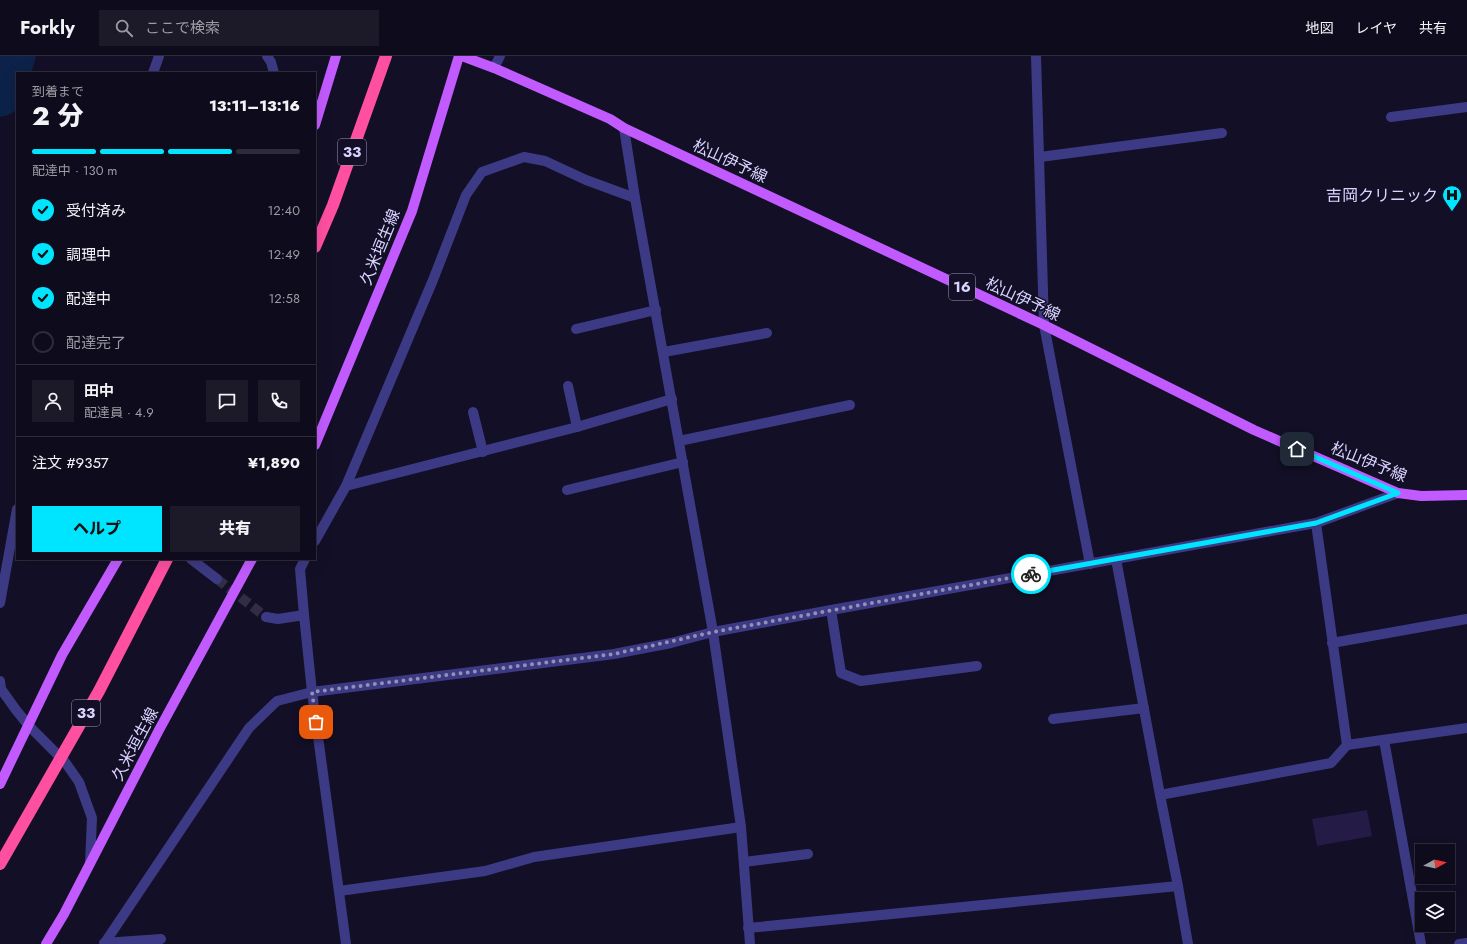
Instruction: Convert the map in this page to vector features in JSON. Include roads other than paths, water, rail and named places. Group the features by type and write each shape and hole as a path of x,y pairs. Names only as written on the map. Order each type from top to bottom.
{"highway":[{"name":"33","path":"316,245 333,205 386,56"},
{"name":"33","path":"0,864 99,691 166,560"}],"main road":[{"path":"316,122 336,56"},
{"name":"松山伊予線","path":"461,56 494,68 610,119 624,128 1044,325 1254,430 1398,493 1421,496 1467,495"},
{"name":"久米垣生線","path":"316,443 412,211 461,56"},
{"path":"0,784 62,655 117,560"},
{"name":"久米垣生線","path":"46,944 64,914 159,730 251,560"}],"street":[{"path":"153,72 159,56"},
{"path":"267,56 271,62 274,72"},
{"path":"494,68 500,56"},
{"path":"1036,56 1044,325 1090,564"},
{"path":"1391,117 1467,107"},
{"path":"624,128 635,198 664,352 713,632 741,827 750,944"},
{"path":"1040,157 1222,133"},
{"path":"316,539 346,486 433,280 466,195 482,172 524,157 546,161 586,180 635,198"},
{"path":"576,329 656,310"},
{"path":"664,352 767,334"},
{"path":"568,386 577,427"},
{"path":"346,486 577,427 672,399"},
{"path":"679,440 850,405"},
{"path":"473,412 483,452"},
{"path":"567,490 683,462"},
{"path":"104,944 249,728 278,701 312,692 614,654 713,632 1316,523 1398,493"},
{"path":"0,603 16,515"},
{"path":"1316,523 1347,745"},
{"path":"1116,559 1188,944"},
{"path":"192,560 217,579"},
{"path":"304,560 300,569 312,692 346,944"},
{"path":"832,610 841,672 861,681 978,666"},
{"path":"266,617 278,619 304,615"},
{"path":"1332,643 1467,619"},
{"path":"0,681 1,689 16,710 29,726 65,762 79,782 92,818 90,863"},
{"path":"1053,719 1144,708"},
{"path":"1160,795 1331,763 1347,745 1467,728"},
{"path":"1384,740 1421,944"},
{"path":"339,891 485,872 534,856 741,827"},
{"path":"744,862 808,854"},
{"path":"748,928 1178,886"},
{"path":"104,944 161,939"},
{"path":"1459,944 1467,942"}],"waterway":[{"path":"0,94 13,56"}],"tunnel":[{"path":"217,579 266,617"}],"place":[{"name":"吉岡クリニック","path":"1452,212"}]}
